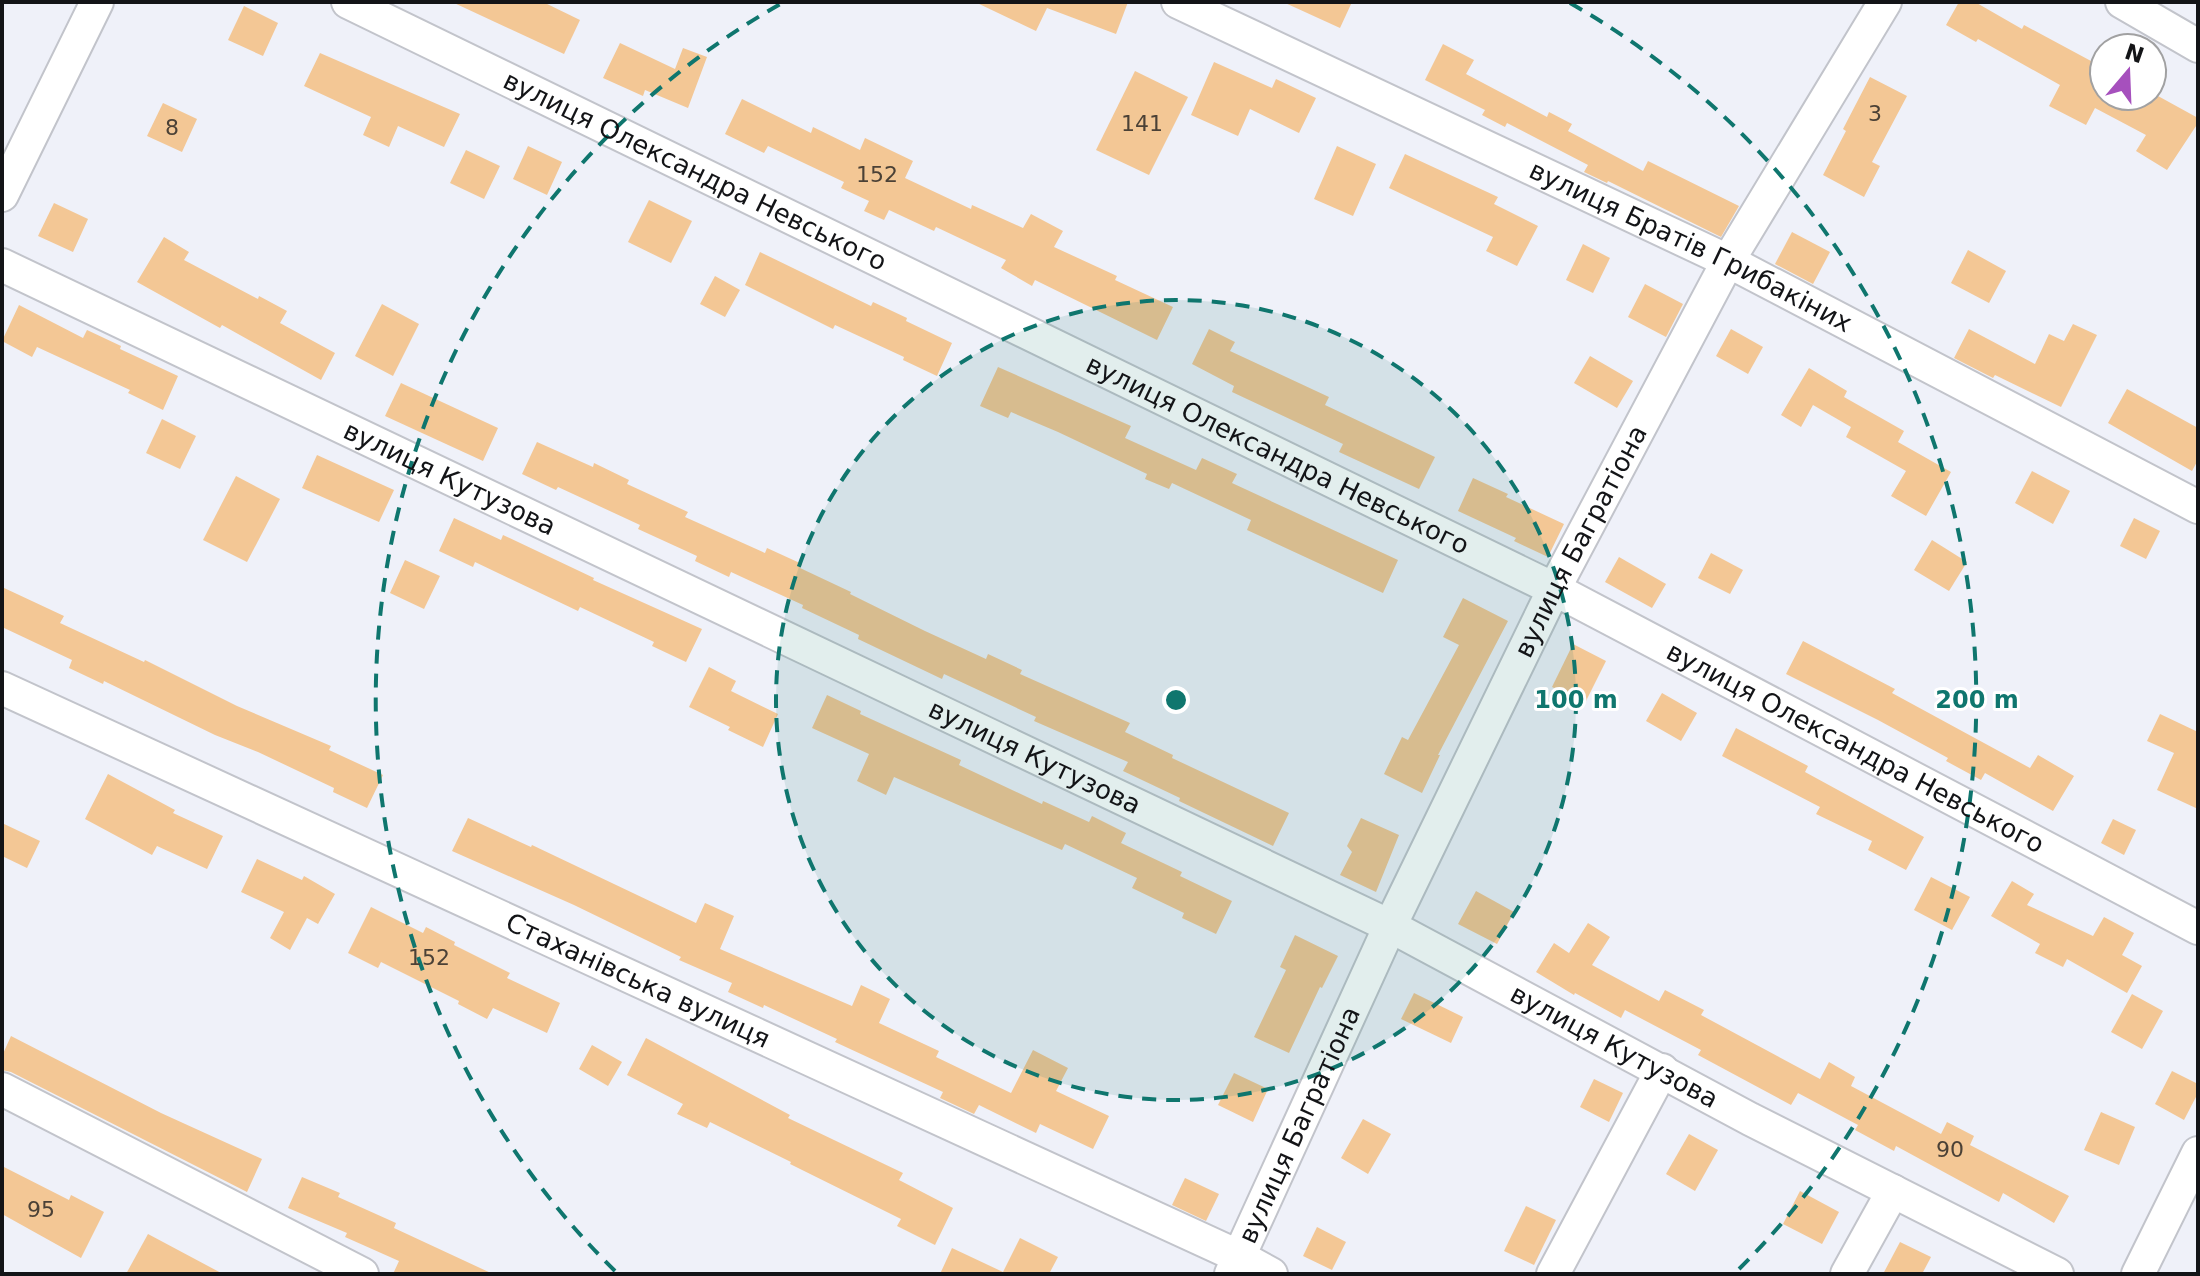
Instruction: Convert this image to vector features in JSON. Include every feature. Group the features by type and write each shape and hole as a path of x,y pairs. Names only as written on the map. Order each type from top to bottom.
{"street":[{"path":"2,195 97,2"},
{"name":"вулиця Олександра Невського","path":"348,2 1554,589 2198,928"},
{"name":"вулиця Братів Грибакіних","path":"1178,2 1728,261 2198,507"},
{"name":"вулиця Багратіона","path":"1235,1265 1390,926 1554,589 1728,261 1885,2"},
{"path":"2122,2 2198,46"},
{"name":"вулиця Кутузова","path":"2,265 1390,926 2057,1274"},
{"name":"Стаханівська вулиця","path":"2,688 1235,1265 1271,1274"},
{"path":"1553,1274 1662,1070"},
{"path":"2,1089 362,1274"},
{"path":"2138,1274 2198,1153"},
{"path":"1847,1274 1893,1191"}],"building":[{"path":"452,2 543,2 580,20 564,54"},
{"path":"975,2 1128,2 1116,34 1047,8 1036,31"},
{"path":"1283,2 1352,2 1340,28"},
{"path":"1959,2 1975,2 2022,29 2024,25 2088,59 2088,112 2093,112 2086,125 2049,106 2060,85 1978,39 1976,42 1946,25"},
{"path":"244,6 278,23 263,56 228,40"},
{"path":"620,43 675,69 683,48 707,57 688,108 645,90 643,96 603,78"},
{"path":"1443,44 1474,60 1466,74 1547,117 1549,112 1572,124 1568,131 1643,171 1648,161 1739,206 1721,237 1584,172 1588,165 1507,123 1505,127 1482,115 1485,110 1425,80"},
{"path":"320,53 460,114 444,147 398,126 389,147 363,135 371,117 304,86"},
{"path":"1214,62 1272,88 1276,79 1316,98 1299,133 1250,109 1238,136 1191,115"},
{"path":"1135,71 1188,97 1149,175 1096,150"},
{"path":"1870,77 1907,96 1872,162 1880,166 1864,197 1823,175"},
{"path":"742,99 811,133 813,127 860,150 865,138 913,161 905,178 971,209 972,205 1023,228 1031,214 1063,231 1054,247 1117,276 1115,280 1173,307 1157,340 1035,280 1032,286 1001,268 1006,260 936,227 934,231 889,210 884,220 864,211 869,201 841,188 844,182 768,146 764,153 725,134"},
{"path":"2168,102 2198,118 2198,123 2167,170 2136,151 2146,135 2103,112 2168,112"},
{"path":"163,103 197,119 182,152 147,136"},
{"path":"528,146 562,162 547,195 513,179"},
{"path":"1337,146 1376,164 1353,216 1314,199"},
{"path":"466,150 500,166 484,199 450,183"},
{"path":"1405,154 1498,197 1494,204 1538,226 1517,266 1486,251 1493,237 1389,188"},
{"path":"649,200 692,221 671,263 628,242"},
{"path":"54,203 88,219 73,252 38,236"},
{"path":"1792,232 1830,252 1813,284 1775,264"},
{"path":"164,237 189,252 184,260 287,311 280,323 335,353 321,380 137,282"},
{"path":"1583,244 1610,258 1593,293 1566,280"},
{"path":"1968,250 2006,271 1989,303 1951,283"},
{"path":"760,252 871,306 873,302 907,318 906,321 952,343 937,376 903,360 904,357 835,325 833,329 745,285"},
{"path":"715,276 740,290 725,317 700,304"},
{"path":"1645,284 1683,304 1666,337 1628,317"},
{"path":"382,304 419,324 393,376 355,356"},
{"path":"19,305 83,338 87,330 178,376 163,410 128,393 130,390 37,347 32,357 2,341"},
{"path":"2073,324 2097,335 2061,407 1954,358 1969,329 2035,364 2049,334 2064,341"},
{"path":"1209,329 1235,342 1230,351 1329,397 1325,405 1435,457 1419,489 1339,452 1343,444 1232,392 1234,386 1192,364"},
{"path":"1731,329 1763,347 1748,374 1716,356"},
{"path":"1590,356 1633,381 1617,408 1574,383"},
{"path":"998,367 1131,426 1125,438 1196,470 1202,458 1237,474 1232,483 1398,560 1383,593 1247,530 1251,520 1172,483 1169,489 1145,479 1147,474 1058,432 1011,412 1008,418 980,406"},
{"path":"1809,368 1847,391 1844,397 1904,431 1898,442 1951,472 1926,516 1891,496 1906,471 1846,437 1851,427 1813,405 1801,427 1781,415"},
{"path":"401,383 498,428 483,461 385,416"},
{"path":"2127,389 2198,428 2198,460 2192,471 2108,423"},
{"path":"162,419 196,436 180,469 146,453"},
{"path":"537,442 593,467 594,463 629,480 627,484 688,512 685,517 765,553 767,548 802,564 800,568 925,631 986,659 988,654 1022,670 1020,674 1130,723 1125,732 1173,755 1172,758 1289,813 1273,846 1123,771 1128,762 1034,721 1036,717 944,674 942,679 858,639 859,635 802,608 803,605 731,572 729,577 695,561 697,556 638,529 640,525 522,474"},
{"path":"317,455 394,490 379,522 302,488"},
{"path":"2032,471 2070,491 2053,524 2015,503"},
{"path":"236,476 280,499 247,562 203,540"},
{"path":"1473,478 1564,524 1548,557 1458,511"},
{"path":"454,518 501,540 503,535 702,629 686,662 652,646 654,642 580,607 578,611 475,562 473,567 439,551"},
{"path":"2134,518 2160,531 2146,559 2120,546"},
{"path":"1932,540 1967,562 1949,591 1914,570"},
{"path":"1711,553 1743,570 1730,594 1698,578"},
{"path":"1619,557 1666,584 1652,608 1605,582"},
{"path":"405,560 440,576 424,609 390,593"},
{"path":"2,587 64,616 60,623 145,660 237,706 331,746 329,750 383,775 367,808 333,792 334,788 258,752 69,668 72,660 2,627"},
{"path":"1463,598 1508,621 1438,755 1422,793 1384,774 1402,737 1408,740 1459,645 1443,637"},
{"path":"1803,641 1895,689 1892,693 2030,768 2038,755 2074,776 2053,811 1985,773 1981,780 1946,761 1948,758 1786,674"},
{"path":"1573,644 1606,661 1585,703 1552,687"},
{"path":"709,667 736,681 731,691 778,714 763,747 689,707"},
{"path":"1662,693 1697,713 1681,741 1646,721"},
{"path":"827,695 861,711 860,714 961,760 959,765 1042,804 1043,801 1089,822 1092,816 1126,833 1121,843 1182,872 1180,876 1232,901 1216,934 1182,918 1184,913 1132,888 1137,878 1065,844 1062,850 894,777 886,795 857,781 869,754 812,728"},
{"path":"2160,714 2198,732 2198,809 2157,790 2174,753 2147,741"},
{"path":"1736,728 1808,766 1805,772 1924,837 1906,870 1868,850 1872,841 1816,814 1820,807 1722,756"},
{"path":"108,774 175,810 173,813 223,836 207,869 157,846 152,855 85,819"},
{"path":"468,818 696,923 705,903 734,916 720,949 852,1006 861,985 890,999 879,1023 939,1051 936,1057 1011,1093 1033,1050 1068,1068 1056,1091 1109,1116 1093,1149 1040,1124 1036,1133 979,1105 974,1114 940,1098 943,1092 835,1042 837,1039 728,992 732,983 679,960 681,957 452,851"},
{"path":"1361,818 1399,835 1376,892 1340,875 1352,852 1347,846"},
{"path":"2113,819 2136,830 2124,855 2101,843"},
{"path":"2,823 40,841 27,868 2,856"},
{"path":"257,859 302,880 304,876 335,894 318,924 307,918 290,950 270,938 284,912 241,892"},
{"path":"1931,877 1970,897 1952,930 1914,910"},
{"path":"2012,881 2034,894 2027,905 2093,936 2104,917 2134,933 2122,955 2142,966 2127,993 2067,959 2063,967 2035,953 2040,944 1991,916"},
{"path":"1476,891 1514,912 1497,944 1458,924"},
{"path":"371,907 423,933 426,927 510,973 507,978 560,1003 547,1033 493,1008 487,1019 458,1004 459,1001 381,962 378,968 348,953"},
{"path":"1588,923 1610,937 1592,965 1659,1001 1665,990 1704,1010 1701,1015 1820,1079 1829,1062 1855,1077 1851,1086 1941,1134 1947,1122 1974,1136 1970,1145 2069,1196 2054,1223 2003,1193 1999,1202 1896,1146 1894,1151 1855,1130 1858,1125 1798,1093 1791,1105 1698,1055 1701,1050 1625,1010 1621,1018 1536,972 1554,943 1569,953"},
{"path":"1295,935 1338,956 1289,1053 1254,1037 1286,970 1280,967"},
{"path":"1414,993 1463,1017 1451,1043 1401,1019"},
{"path":"2132,994 2163,1011 2142,1049 2111,1032"},
{"path":"11,1036 161,1113 262,1159 247,1192 2,1070 2,1056"},
{"path":"646,1038 790,1115 788,1118 903,1173 899,1180 953,1208 935,1245 897,1226 901,1219 791,1162 710,1122 707,1128 677,1114 683,1104 627,1075"},
{"path":"592,1045 622,1062 608,1086 579,1069"},
{"path":"2172,1071 2198,1084 2198,1093 2184,1120 2155,1104"},
{"path":"1234,1073 1268,1089 1253,1122 1218,1105"},
{"path":"1594,1079 1623,1093 1609,1122 1580,1107"},
{"path":"2101,1112 2135,1127 2119,1165 2084,1150"},
{"path":"1363,1119 1391,1134 1368,1174 1341,1158"},
{"path":"1689,1134 1718,1150 1695,1191 1666,1174"},
{"path":"2,1166 69,1200 71,1195 104,1212 81,1258 2,1214"},
{"path":"302,1177 396,1223 394,1228 493,1274 393,1274 399,1261 345,1237 347,1233 288,1208"},
{"path":"1185,1178 1219,1194 1206,1221 1172,1205"},
{"path":"1800,1191 1839,1212 1822,1244 1783,1224"},
{"path":"1526,1206 1556,1220 1534,1265 1504,1251"},
{"path":"1317,1227 1346,1242 1332,1270 1303,1256"},
{"path":"148,1234 223,1274 126,1274"},
{"path":"1020,1238 1058,1257 1049,1274 940,1274 952,1248 1003,1272"},
{"path":"1900,1242 1931,1257 1922,1274 1883,1274"}]}
